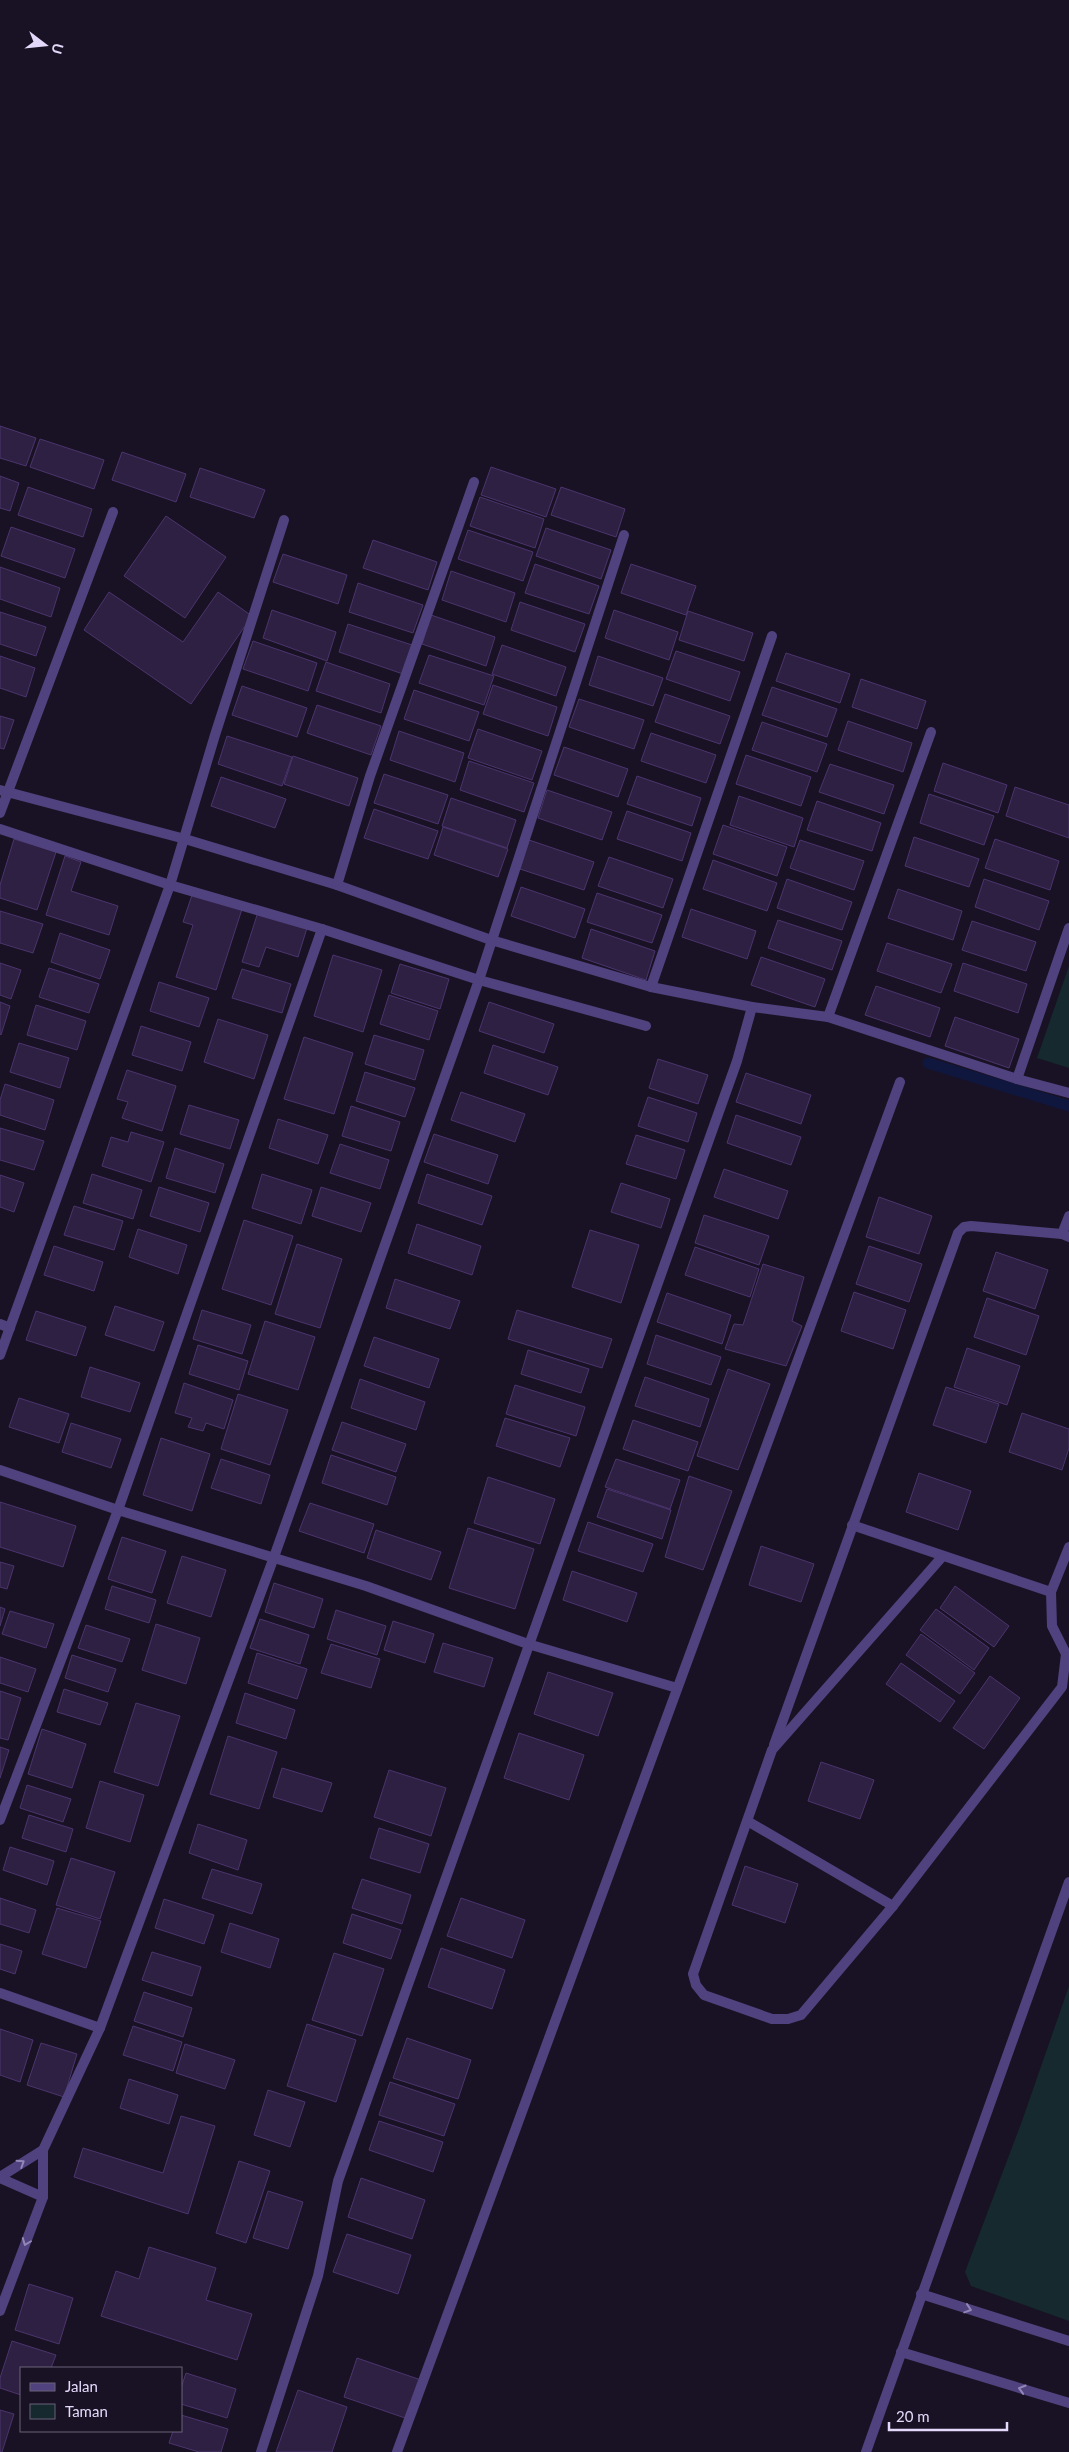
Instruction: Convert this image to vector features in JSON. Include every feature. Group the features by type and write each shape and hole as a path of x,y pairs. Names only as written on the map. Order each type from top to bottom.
{"street":[{"path":"337,885 370,776 474,482"},
{"path":"0,813 4,791 113,512"},
{"path":"0,1356 170,885 215,735 284,520"},
{"path":"0,2311 44,2197 43,2150 100,2028 274,1557 479,980 624,535"},
{"path":"651,987 772,636"},
{"path":"828,1017 931,732"},
{"path":"4,791 185,839 337,885 491,940 651,987 752,1007 828,1017 1017,1079 1069,1093"},
{"path":"0,829 170,885 322,929 479,980 646,1026"},
{"path":"1017,1079 1069,928"},
{"path":"0,1820 118,1510 322,929"},
{"path":"261,2452 318,2276 338,2181 737,1061 752,1007"},
{"path":"396,2452 900,1082"},
{"path":"1069,1216 1066,1236 971,1226 964,1227 958,1233 772,1750 749,1822 693,1974 696,1985 704,1994 772,2019 788,2019 801,2015 893,1906 1062,1687 1066,1654 1052,1626 1051,1592 1069,1547"},
{"path":"0,1324 10,1328"},
{"path":"0,1470 118,1510 366,1586 528,1644 677,1688"},
{"path":"852,1525 942,1557 1051,1592"},
{"path":"772,1750 942,1557"},
{"path":"749,1822 893,1906"},
{"path":"866,2452 1069,1882"},
{"path":"0,1994 100,2028"},
{"path":"0,2177 43,2150"},
{"path":"0,2177 44,2197"},
{"path":"921,2294 1069,2341"},
{"path":"901,2352 1069,2403"}],"green space":[{"path":"1069,966 1069,1068 1037,1058"},
{"path":"1069,1986 1069,2321 971,2286 965,2272 1022,2121"}],"building":[{"path":"0,426 36,438 26,466 0,458"},
{"path":"40,439 104,460 94,489 30,467"},
{"path":"122,452 186,474 176,502 112,480"},
{"path":"491,467 556,489 546,517 481,495"},
{"path":"200,468 265,490 254,518 190,497"},
{"path":"0,476 19,483 10,511 0,508"},
{"path":"28,487 92,509 83,537 18,515"},
{"path":"561,487 625,509 616,537 551,515"},
{"path":"480,497 544,519 535,548 470,526"},
{"path":"166,516 226,557 185,618 124,576"},
{"path":"11,527 75,549 65,578 1,556"},
{"path":"546,528 611,550 601,579 536,556"},
{"path":"468,530 533,552 523,581 458,559"},
{"path":"373,540 437,562 428,590 363,568"},
{"path":"283,554 347,575 338,604 273,582"},
{"path":"535,564 599,586 589,614 525,593"},
{"path":"631,564 696,586 686,615 621,593"},
{"path":"0,567 60,588 51,617 0,599"},
{"path":"451,571 515,593 506,622 442,600"},
{"path":"358,583 423,605 413,633 349,612"},
{"path":"109,592 183,642 218,592 252,616 191,704 84,630"},
{"path":"520,602 585,624 575,652 511,630"},
{"path":"272,610 336,632 327,661 263,638"},
{"path":"614,610 678,632 669,660 605,638"},
{"path":"688,611 753,633 744,661 679,640"},
{"path":"0,612 46,627 36,656 0,644"},
{"path":"431,615 495,637 486,666 422,644"},
{"path":"348,624 412,645 403,674 339,652"},
{"path":"253,641 317,663 308,691 243,669"},
{"path":"502,645 566,667 556,696 492,674"},
{"path":"676,651 740,672 730,701 666,679"},
{"path":"786,653 850,674 840,703 776,681"},
{"path":"429,655 494,676 484,705 419,683"},
{"path":"0,656 35,668 26,697 0,688"},
{"path":"598,656 663,678 653,706 589,685"},
{"path":"326,662 390,684 381,713 316,691"},
{"path":"861,679 926,701 917,729 852,707"},
{"path":"493,685 557,707 548,736 483,714"},
{"path":"242,686 307,708 297,737 232,715"},
{"path":"772,687 837,709 827,737 762,715"},
{"path":"414,690 479,712 469,741 404,719"},
{"path":"665,694 730,716 720,744 655,722"},
{"path":"579,699 644,720 634,749 569,727"},
{"path":"317,705 381,726 371,755 307,733"},
{"path":"0,716 14,720 4,749 0,748"},
{"path":"848,721 912,743 903,772 838,750"},
{"path":"762,722 827,744 817,772 752,750"},
{"path":"478,729 542,751 532,780 468,758"},
{"path":"399,731 464,753 455,782 390,760"},
{"path":"651,733 716,755 706,783 641,761"},
{"path":"227,736 292,757 282,786 218,764"},
{"path":"564,747 628,769 618,797 554,775"},
{"path":"746,755 811,777 801,806 736,784"},
{"path":"293,756 358,778 349,806 284,784"},
{"path":"469,761 534,783 524,812 460,790"},
{"path":"943,763 1007,785 998,813 934,791"},
{"path":"830,764 894,785 884,814 819,792"},
{"path":"384,774 448,795 438,824 374,803"},
{"path":"637,776 701,798 692,826 627,804"},
{"path":"221,777 286,799 275,828 211,806"},
{"path":"1015,787 1069,805 1069,838 1006,816"},
{"path":"547,790 612,812 602,840 538,818"},
{"path":"929,794 994,816 984,845 920,823"},
{"path":"739,796 803,818 794,847 730,825"},
{"path":"451,798 516,820 507,848 442,826"},
{"path":"817,801 881,823 872,851 807,830"},
{"path":"374,809 438,831 428,859 364,838"},
{"path":"627,811 691,833 682,861 617,839"},
{"path":"723,825 787,847 777,876 713,854"},
{"path":"443,827 508,849 498,877 434,855"},
{"path":"914,837 979,859 969,887 905,866"},
{"path":"14,839 56,852 37,910 0,898 0,885"},
{"path":"995,839 1059,861 1050,890 985,868"},
{"path":"529,840 594,862 584,890 520,869"},
{"path":"800,840 864,861 854,890 790,868"},
{"path":"65,856 81,862 71,891 118,906 109,935 46,915"},
{"path":"609,857 673,879 663,908 598,886"},
{"path":"713,860 777,883 767,911 703,889"},
{"path":"787,879 852,902 842,930 777,908"},
{"path":"984,879 1049,901 1039,930 975,907"},
{"path":"521,887 585,909 575,938 511,916"},
{"path":"898,889 962,911 953,940 888,918"},
{"path":"193,892 242,909 216,990 176,977 193,925 183,922"},
{"path":"597,893 662,915 652,943 587,922"},
{"path":"691,909 756,931 747,959 682,937"},
{"path":"0,911 43,924 33,953 0,943"},
{"path":"258,912 307,928 298,957 266,947 259,967 242,962"},
{"path":"778,920 842,941 832,970 768,948"},
{"path":"972,921 1036,942 1026,971 962,950"},
{"path":"591,929 655,951 646,980 582,958"},
{"path":"60,933 110,950 100,979 51,962"},
{"path":"887,943 952,964 941,993 877,971"},
{"path":"333,955 382,970 363,1032 314,1016"},
{"path":"761,957 825,979 815,1007 751,985"},
{"path":"0,963 21,970 11,999 0,995"},
{"path":"963,963 1027,984 1018,1013 954,991"},
{"path":"400,964 449,979 440,1009 391,993"},
{"path":"49,968 99,984 89,1013 39,997"},
{"path":"242,969 291,984 282,1013 232,998"},
{"path":"159,982 209,998 199,1027 150,1011"},
{"path":"876,986 940,1008 930,1037 865,1015"},
{"path":"389,995 438,1011 429,1040 380,1024"},
{"path":"0,1002 10,1006 1,1035 0,1034"},
{"path":"489,1002 554,1024 544,1053 479,1031"},
{"path":"36,1005 86,1021 77,1050 27,1035"},
{"path":"955,1017 1019,1039 1009,1068 945,1046"},
{"path":"218,1019 268,1035 254,1079 204,1062"},
{"path":"141,1026 191,1042 182,1071 132,1055"},
{"path":"374,1035 424,1050 415,1080 365,1064"},
{"path":"304,1037 353,1053 334,1114 284,1099"},
{"path":"19,1043 69,1058 60,1088 10,1072"},
{"path":"493,1045 558,1067 548,1095 484,1073"},
{"path":"658,1059 708,1075 698,1104 649,1088"},
{"path":"127,1070 176,1086 162,1131 122,1118 128,1102 117,1099"},
{"path":"365,1072 415,1088 405,1117 356,1101"},
{"path":"746,1073 811,1095 801,1124 736,1102"},
{"path":"5,1084 54,1100 45,1130 0,1115 0,1100"},
{"path":"461,1092 525,1114 515,1142 451,1120"},
{"path":"648,1097 697,1113 688,1142 638,1126"},
{"path":"189,1105 239,1120 230,1149 180,1134"},
{"path":"351,1106 400,1122 391,1151 342,1136"},
{"path":"736,1115 801,1137 791,1165 727,1143"},
{"path":"278,1119 328,1135 318,1164 269,1148"},
{"path":"0,1128 44,1141 34,1170 0,1160"},
{"path":"131,1132 164,1142 151,1182 102,1166 111,1137 128,1142"},
{"path":"434,1134 498,1155 488,1184 424,1162"},
{"path":"636,1135 685,1150 676,1179 626,1164"},
{"path":"340,1144 389,1160 380,1189 330,1173"},
{"path":"175,1148 224,1164 215,1193 166,1178"},
{"path":"724,1169 788,1191 778,1219 714,1197"},
{"path":"92,1174 142,1190 133,1219 83,1203"},
{"path":"262,1174 312,1190 301,1224 252,1208"},
{"path":"427,1174 492,1196 482,1225 418,1203"},
{"path":"0,1175 24,1183 14,1212 0,1207"},
{"path":"621,1183 670,1199 661,1228 611,1212"},
{"path":"159,1187 209,1203 200,1232 150,1216"},
{"path":"321,1187 371,1203 361,1232 312,1216"},
{"path":"879,1197 932,1216 919,1254 866,1237"},
{"path":"74,1206 123,1221 114,1250 64,1235"},
{"path":"704,1215 769,1236 759,1265 695,1243"},
{"path":"244,1220 293,1236 271,1305 222,1289"},
{"path":"417,1224 481,1246 472,1275 408,1253"},
{"path":"138,1229 187,1245 178,1274 129,1257"},
{"path":"590,1230 639,1245 621,1303 572,1287"},
{"path":"297,1244 342,1259 320,1328 275,1314"},
{"path":"54,1246 103,1262 94,1291 44,1275"},
{"path":"869,1246 922,1264 909,1302 856,1284"},
{"path":"695,1247 759,1269 750,1297 685,1275"},
{"path":"996,1252 1048,1270 1035,1309 983,1291"},
{"path":"763,1264 804,1277 792,1321 802,1326 786,1366 725,1349 734,1324 743,1325"},
{"path":"395,1279 460,1301 450,1329 386,1308"},
{"path":"854,1292 906,1310 893,1349 841,1331"},
{"path":"667,1293 731,1315 722,1344 657,1322"},
{"path":"987,1298 1039,1316 1026,1355 974,1337"},
{"path":"115,1306 164,1322 154,1351 105,1335"},
{"path":"202,1310 251,1325 242,1354 193,1339"},
{"path":"517,1310 612,1339 602,1368 508,1339"},
{"path":"36,1311 86,1327 76,1356 26,1340"},
{"path":"265,1321 315,1337 298,1390 248,1374"},
{"path":"656,1335 721,1357 711,1385 647,1364"},
{"path":"374,1337 439,1359 429,1388 364,1366"},
{"path":"198,1345 248,1361 239,1390 189,1374"},
{"path":"967,1348 1020,1366 1007,1405 954,1387"},
{"path":"528,1350 589,1369 581,1393 521,1374"},
{"path":"90,1367 140,1383 130,1412 81,1397"},
{"path":"728,1369 770,1384 738,1470 697,1456"},
{"path":"645,1377 709,1399 700,1427 635,1406"},
{"path":"360,1379 425,1402 416,1430 351,1408"},
{"path":"184,1383 233,1400 224,1429 206,1423 203,1431 188,1427 192,1418 175,1413"},
{"path":"515,1385 585,1407 576,1436 506,1414"},
{"path":"946,1387 999,1404 986,1443 933,1425"},
{"path":"238,1394 288,1410 270,1465 221,1449"},
{"path":"19,1398 69,1414 59,1443 9,1427"},
{"path":"1022,1413 1069,1429 1069,1448 1062,1470 1009,1452"},
{"path":"505,1418 570,1438 560,1467 496,1446"},
{"path":"633,1420 698,1442 688,1471 623,1449"},
{"path":"342,1422 406,1444 396,1472 332,1450"},
{"path":"71,1423 121,1439 111,1468 62,1452"},
{"path":"161,1438 210,1454 192,1511 143,1495"},
{"path":"331,1455 396,1477 387,1505 322,1483"},
{"path":"221,1459 270,1475 261,1504 211,1488"},
{"path":"616,1459 680,1480 670,1509 605,1487"},
{"path":"919,1473 971,1491 958,1530 906,1512"},
{"path":"689,1476 732,1491 703,1570 665,1557"},
{"path":"488,1477 555,1499 540,1544 474,1523"},
{"path":"607,1489 671,1510 662,1539 597,1517"},
{"path":"0,1502 76,1526 63,1567 0,1547"},
{"path":"310,1503 374,1524 364,1553 299,1531"},
{"path":"588,1522 653,1544 643,1572 578,1551"},
{"path":"468,1528 534,1549 515,1609 449,1588"},
{"path":"376,1530 441,1552 431,1580 367,1558"},
{"path":"122,1537 166,1551 152,1593 108,1579"},
{"path":"761,1546 814,1564 801,1602 749,1585"},
{"path":"182,1556 226,1570 211,1617 167,1603"},
{"path":"0,1562 14,1566 7,1589 0,1587"},
{"path":"572,1571 637,1593 627,1622 563,1600"},
{"path":"274,1583 323,1599 314,1628 265,1612"},
{"path":"112,1586 156,1600 149,1623 105,1609"},
{"path":"955,1586 1009,1626 994,1647 940,1608"},
{"path":"0,1607 5,1609 0,1626"},
{"path":"936,1609 989,1648 974,1670 920,1630"},
{"path":"336,1610 386,1626 377,1655 327,1639"},
{"path":"10,1611 54,1624 46,1648 2,1634"},
{"path":"260,1619 309,1635 300,1664 250,1648"},
{"path":"393,1621 434,1634 425,1663 384,1650"},
{"path":"156,1624 200,1638 186,1684 142,1670"},
{"path":"86,1625 130,1639 122,1662 78,1648"},
{"path":"921,1634 975,1673 960,1694 906,1655"},
{"path":"443,1643 493,1658 484,1687 434,1672"},
{"path":"331,1644 380,1659 371,1688 321,1673"},
{"path":"257,1653 307,1669 297,1699 248,1683"},
{"path":"72,1655 116,1669 108,1692 65,1678"},
{"path":"0,1657 36,1669 28,1692 0,1683"},
{"path":"901,1663 955,1701 940,1722 886,1684"},
{"path":"548,1672 613,1693 598,1736 534,1714"},
{"path":"990,1676 1020,1698 984,1749 953,1728"},
{"path":"64,1689 108,1703 100,1725 57,1712"},
{"path":"0,1691 21,1698 8,1740 0,1738"},
{"path":"245,1693 295,1710 286,1739 236,1723"},
{"path":"136,1703 180,1716 158,1786 114,1772"},
{"path":"42,1729 86,1744 72,1788 28,1774"},
{"path":"519,1733 584,1755 569,1800 504,1778"},
{"path":"228,1736 277,1752 259,1809 210,1794"},
{"path":"0,1747 9,1750 0,1778"},
{"path":"821,1762 874,1780 860,1819 808,1801"},
{"path":"282,1768 332,1783 322,1812 273,1797"},
{"path":"389,1770 446,1788 431,1836 374,1817"},
{"path":"100,1781 144,1795 130,1842 86,1828"},
{"path":"27,1785 71,1799 63,1822 20,1808"},
{"path":"29,1815 73,1829 66,1852 22,1838"},
{"path":"198,1824 247,1840 238,1870 189,1853"},
{"path":"379,1828 429,1844 420,1873 370,1858"},
{"path":"10,1847 54,1861 47,1885 3,1870"},
{"path":"71,1858 115,1872 100,1919 56,1905"},
{"path":"745,1866 798,1884 785,1923 732,1905"},
{"path":"212,1869 262,1884 252,1914 202,1898"},
{"path":"362,1879 411,1895 402,1924 352,1908"},
{"path":"0,1898 36,1910 29,1933 0,1924"},
{"path":"461,1898 525,1920 512,1958 447,1936"},
{"path":"164,1899 214,1915 204,1944 155,1928"},
{"path":"57,1908 101,1921 86,1968 42,1954"},
{"path":"352,1914 401,1930 391,1959 343,1943"},
{"path":"230,1923 279,1939 270,1968 221,1952"},
{"path":"0,1944 22,1951 15,1974 0,1969"},
{"path":"441,1948 505,1970 492,2009 428,1987"},
{"path":"152,1952 201,1967 192,1996 142,1980"},
{"path":"334,1953 384,1969 362,2036 312,2020"},
{"path":"144,1992 192,2008 183,2037 134,2021"},
{"path":"307,2024 356,2040 336,2102 287,2086"},
{"path":"133,2026 182,2042 173,2071 123,2055"},
{"path":"0,2029 33,2040 20,2082 0,2075"},
{"path":"407,2038 471,2060 458,2099 393,2078"},
{"path":"41,2043 77,2054 64,2097 27,2085"},
{"path":"185,2044 235,2060 225,2089 176,2073"},
{"path":"129,2079 178,2095 169,2124 120,2108"},
{"path":"390,2082 455,2104 444,2136 379,2115"},
{"path":"268,2090 305,2102 290,2147 254,2135"},
{"path":"181,2116 215,2126 188,2214 74,2177 83,2148 163,2173"},
{"path":"379,2121 443,2142 433,2172 369,2150"},
{"path":"239,2161 270,2171 246,2243 216,2233"},
{"path":"361,2178 425,2200 412,2239 348,2217"},
{"path":"268,2191 303,2202 288,2249 253,2238"},
{"path":"347,2234 411,2255 398,2294 333,2272"},
{"path":"149,2247 216,2268 206,2300 252,2314 237,2360 101,2316 116,2271 139,2279"},
{"path":"29,2284 73,2298 59,2344 15,2330"},
{"path":"12,2341 56,2355 51,2367 20,2367 20,2395 0,2388 0,2378"},
{"path":"357,2358 421,2380 408,2419 344,2397"},
{"path":"186,2373 236,2389 227,2418 182,2404 182,2385"},
{"path":"298,2390 347,2407 332,2452 276,2452"},
{"path":"0,2410 14,2414 2,2452 0,2452"},
{"path":"182,2415 228,2429 221,2452 199,2452 169,2443 173,2432 182,2432"}],"waterway":[{"path":"928,1063 1069,1106"}]}
